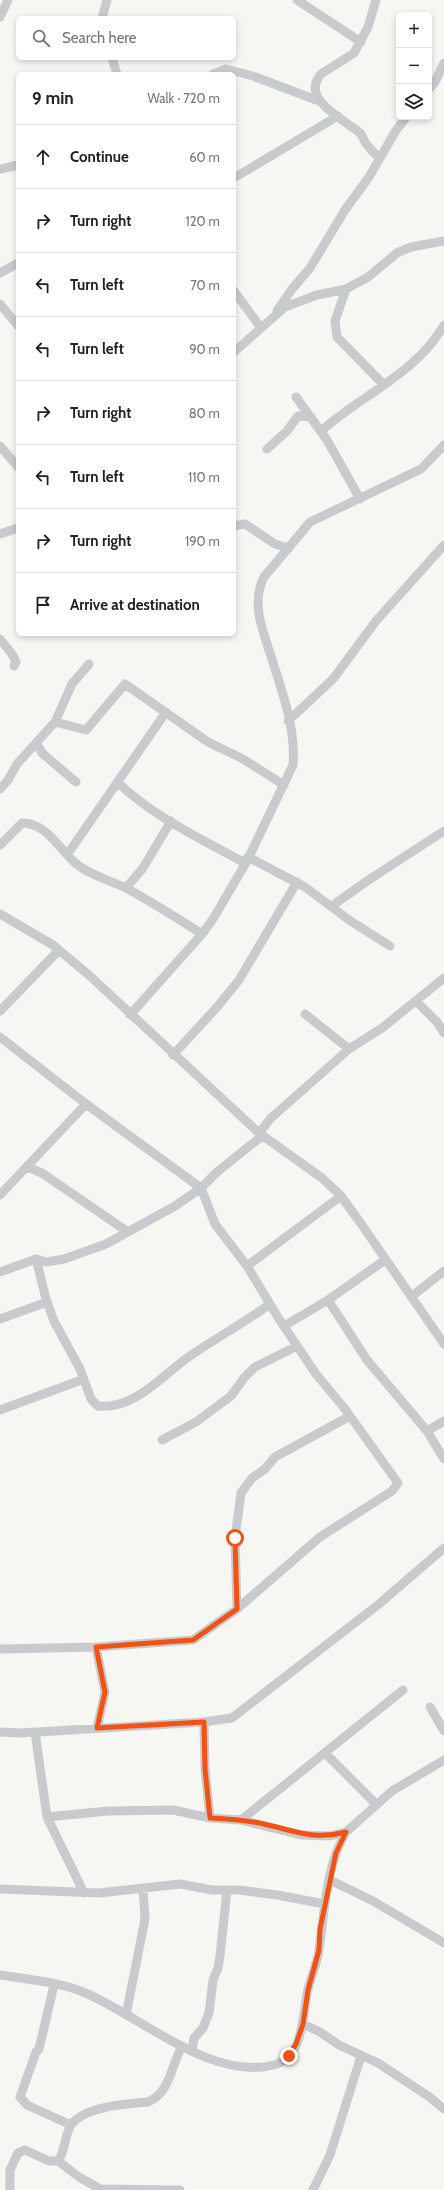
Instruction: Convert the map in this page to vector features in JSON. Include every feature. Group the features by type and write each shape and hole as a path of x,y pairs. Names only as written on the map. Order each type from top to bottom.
{"street":[{"path":"0,17 8,0"},
{"path":"103,16 107,0"},
{"path":"297,0 360,42"},
{"path":"319,101 315,92 318,78 354,52 368,27 376,0"},
{"path":"113,60 116,72"},
{"path":"432,86 444,63"},
{"path":"218,72 226,69 253,76 319,101 361,135 367,146 379,157"},
{"path":"236,177 338,116"},
{"path":"274,315 292,289 310,268 345,210 365,183 379,157 404,120"},
{"path":"0,169 16,165"},
{"path":"236,350 274,315 285,307 317,295 346,289 368,278 397,253 411,247 444,241"},
{"path":"0,273 16,264"},
{"path":"346,289 335,321 337,337 384,385"},
{"path":"236,294 261,328"},
{"path":"0,304 16,324"},
{"path":"321,431 339,415 384,385 416,358 444,325"},
{"path":"296,397 307,414 321,431 360,499"},
{"path":"267,449 287,431 294,419 298,416 307,414"},
{"path":"130,1015 202,934 247,860 293,765 294,752 288,722 275,666 260,621 257,604 259,587 264,577 310,522 421,469 444,445"},
{"path":"0,446 16,465"},
{"path":"236,526 245,524 275,544 289,548"},
{"path":"0,534 16,529"},
{"path":"288,722 333,679 376,621 444,545"},
{"path":"0,639 12,654 16,662 14,666"},
{"path":"0,789 8,780 17,764 34,747 55,722 72,684 89,664"},
{"path":"55,722 86,730 125,684 208,742 243,760 284,785"},
{"path":"67,855 166,712"},
{"path":"34,747 76,782"},
{"path":"117,782 138,802 171,821 247,860 297,882 332,906 349,920 390,946"},
{"path":"126,888 143,868 171,821"},
{"path":"0,845 22,823 30,823 44,831 77,864 126,888 202,934"},
{"path":"332,906 366,881 444,831"},
{"path":"173,1055 218,1006 239,980 297,882"},
{"path":"0,914 33,932 59,950 90,976 173,1055 261,1135 322,1178 341,1196 411,1297 443,1340"},
{"path":"0,1011 59,950"},
{"path":"0,1272 36,1259 47,1262 80,1255 106,1244 128,1232 201,1188 217,1172 261,1135 271,1118 349,1049 382,1028 444,978"},
{"path":"416,1001 437,1022 444,1033"},
{"path":"305,1014 349,1049"},
{"path":"0,1037 86,1104 201,1188 216,1224 247,1266 297,1346 316,1374 350,1416 398,1483 392,1491 320,1537 237,1609 193,1640 96,1647 0,1649"},
{"path":"0,1195 86,1104"},
{"path":"27,1167 42,1173 128,1232"},
{"path":"247,1266 341,1196"},
{"path":"36,1259 47,1302 60,1335 74,1358 91,1399 98,1406 115,1406 140,1394 188,1357 231,1332 270,1304"},
{"path":"284,1326 328,1300 386,1260"},
{"path":"411,1297 444,1271"},
{"path":"328,1300 367,1360 427,1431 444,1459"},
{"path":"0,1319 47,1302"},
{"path":"162,1440 196,1422 231,1396 244,1378 255,1367 297,1346"},
{"path":"0,1410 84,1379"},
{"path":"237,1609 235,1538 241,1493 252,1478 265,1469 275,1457 350,1416"},
{"path":"427,1431 444,1421"},
{"path":"0,1732 35,1732 204,1722 232,1718 378,1604 444,1548"},
{"path":"96,1647 105,1692 97,1728"},
{"path":"241,1820 403,1690"},
{"path":"430,1707 444,1731"},
{"path":"204,1722 205,1769 210,1818"},
{"path":"35,1732 47,1817 84,1893"},
{"path":"325,1753 376,1804"},
{"path":"1,1977 54,1985 81,1991 182,2046 218,2062 248,2067 281,2063 289,2056 296,2044 303,2024 308,1990 319,1950 320,1929 336,1853 346,1832 392,1791 444,1760"},
{"path":"47,1817 108,1811 173,1810 210,1818 241,1820 300,1834 330,1836 346,1832"},
{"path":"330,1880 373,1901 444,1943"},
{"path":"0,1889 84,1893 180,1884 199,1888 277,1895 325,1904"},
{"path":"126,2015 145,1919 143,1888"},
{"path":"192,2051 194,2038 203,2028 209,2013 212,1980 218,1968 220,1956 227,1890"},
{"path":"54,1985 39,2049 36,2052 20,2097 27,2105 71,2125"},
{"path":"303,2024 361,2056 378,2063 437,2102 444,2110"},
{"path":"10,2190 10,2170 18,2153 25,2150 49,2161 58,2160 62,2156 71,2125 85,2114 96,2110 148,2102 155,2099 165,2088 176,2056 182,2046"},
{"path":"313,2190 330,2155 361,2056"},
{"path":"58,2160 79,2177 100,2189 180,2190"}],"route":[{"path":"235,1538 237,1609 193,1640 96,1647 105,1692 97,1728 204,1722 205,1769 210,1818 241,1820 269,1825 300,1834 317,1836 330,1836 346,1832 336,1853 320,1929 319,1950 308,1990 303,2024 296,2044 289,2056"}]}
